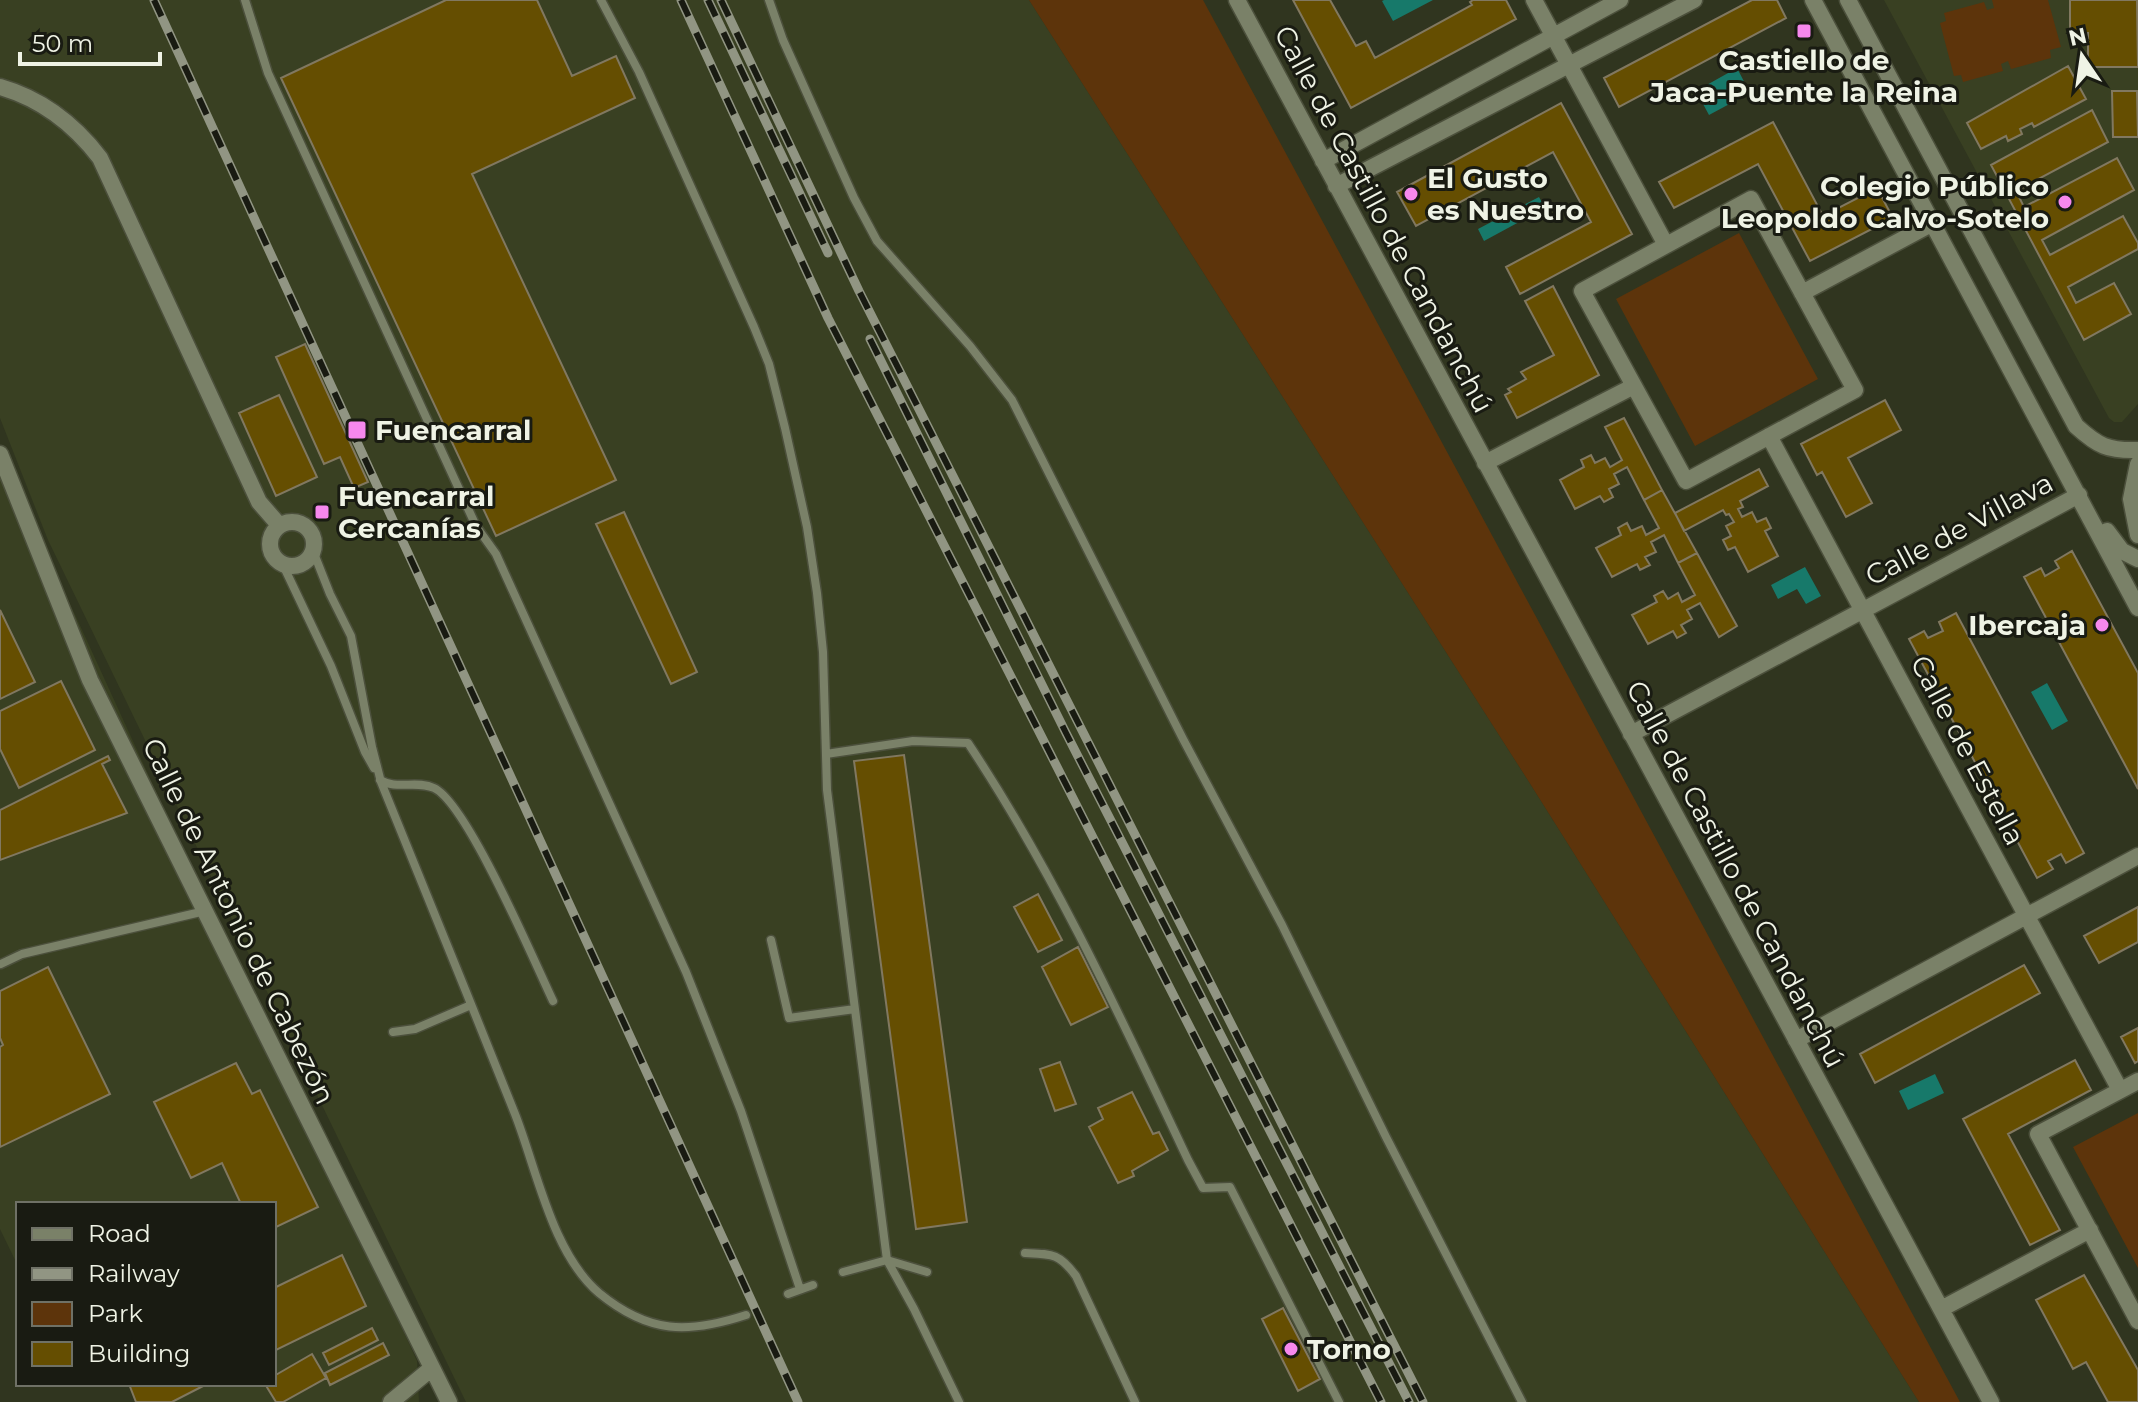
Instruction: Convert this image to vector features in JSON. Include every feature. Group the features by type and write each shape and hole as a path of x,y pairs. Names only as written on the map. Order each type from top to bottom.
{"street":[{"name":"Calle de Castillo de Candanchú","path":"1237,0 1991,1402"},
{"path":"1534,0 1666,245"},
{"path":"1323,161 1620,0"},
{"path":"1336,186 1694,0"},
{"path":"1813,0 2138,608"},
{"path":"1848,0 2076,426 2096,444 2117,451 2138,450"},
{"path":"0,87 55,112 78,131 100,158 259,502 279,525"},
{"path":"1751,199 1802,293 1855,390 1686,481 1582,291 1751,199"},
{"path":"1802,293 1933,223"},
{"path":"1485,463 1634,386"},
{"name":"Calle de Villava","path":"1769,436 1863,610"},
{"name":"Calle de Antonio de Cabezón","path":"0,454 90,680 449,1402"},
{"path":"2138,464 2131,499 2138,535"},
{"path":"2079,495 2122,551 2138,559"},
{"name":"Calle de Villava","path":"1631,734 2079,495"},
{"path":"292,521 305,526 313,537 313,551 304,563 283,565 270,549 271,536 279,525 292,521"},
{"name":"Calle de Estella","path":"1863,610 2120,1090"},
{"path":"1796,1040 2138,856"},
{"path":"2138,1081 2038,1134 2138,1321"},
{"path":"1941,1309 2090,1230"},
{"path":"391,1402 432,1368"}],"lane":[{"path":"245,0 275,87 476,526 496,554 686,972 741,1111 800,1289"},
{"path":"601,0 639,72 769,364 807,527 815,580 823,652 827,790 887,1260 959,1402"},
{"path":"769,0 783,40 854,198 877,241 970,346 1012,400 1183,739 1282,925 1522,1402"},
{"path":"313,551 351,636 381,782"},
{"path":"283,565 381,782 568,1254 581,1275 600,1293 655,1325 703,1328 746,1315"},
{"path":"826,754 913,741 968,743 1012,809 1100,975 1203,1188 1230,1187 1339,1402"},
{"path":"381,782 432,787 444,795 480,848 553,1001"},
{"path":"1,964 22,954 205,911"},
{"path":"771,940 789,1018 855,1009"},
{"path":"393,1032 415,1029 471,1005"},
{"path":"1025,1253 1053,1254 1067,1263 1135,1402"},
{"path":"843,1272 887,1260 927,1272"},
{"path":"788,1294 813,1285"}],"shaded area":[{"path":"0,0 1029,0 1529,782 1919,1402 466,1402 48,540 0,418"},
{"name":"Colegio Público Leopoldo Calvo-Sotelo","path":"1884,0 2138,0 2138,404 2122,422 2109,418"},
{"path":"0,451 417,1361 419,1402 136,1402 130,1386 276,1386 276,1202 16,1202 16,1262 0,1229"}],"green space":[{"path":"1029,0 1203,0 1960,1402 1919,1402 1529,782"},
{"path":"1992,0 2048,0 2061,47 2050,50 2051,58 2011,69 2008,61 2001,64 2003,71 1963,82 1961,75 1954,76 1940,23 1946,21 1944,13 1984,2 1987,10 1994,8"},
{"path":"1739,233 1818,379 1695,446 1616,299"},
{"path":"2138,1113 2138,1268 2073,1147"}],"water":[{"path":"1384,0 1433,0 1393,21"},
{"path":"1737,68 1750,93 1709,115 1696,91"},
{"path":"1539,197 1545,208 1484,241 1478,229"},
{"path":"1805,567 1821,596 1806,604 1797,589 1778,599 1771,585"},
{"path":"2047,683 2068,721 2052,730 2031,692"},
{"path":"1935,1074 1944,1093 1908,1110 1899,1091"}],"building":[{"path":"446,0 537,0 572,76 616,56 635,98 472,174 616,480 496,536 281,78"},
{"path":"1293,0 1330,0 1356,46 1366,41 1375,58 1472,5 1470,2 1473,0 1506,0 1516,19 1351,108"},
{"path":"1752,0 1777,0 1786,18 1619,107 1604,78"},
{"path":"2070,0 2137,0 2138,67 2088,67 2088,33 2070,34"},
{"path":"2068,66 2086,99 2034,127 2032,123 2020,129 2022,134 2008,141 2006,136 1981,149 1967,123"},
{"path":"2112,91 2137,91 2138,137 2113,137"},
{"path":"1561,103 1632,234 1520,294 1506,267 1591,222 1553,152 1416,226 1397,192"},
{"path":"2092,110 2108,142 2016,191 2024,207 2117,158 2134,190 2042,240 2050,255 2123,216 2138,243 2138,249 2068,287 2076,303 2114,283 2131,314 2084,340 1991,165"},
{"path":"1773,122 1823,216 1877,188 1893,218 1810,261 1758,164 1674,208 1659,182"},
{"path":"1553,286 1599,375 1517,418 1505,395 1511,392 1508,389 1526,379 1521,372 1554,355 1525,301"},
{"name":"Fuencarral","path":"305,344 368,482 354,488 340,457 324,464 276,357"},
{"name":"Fuencarral","path":"279,395 317,477 276,496 239,413"},
{"path":"1885,400 1901,430 1848,458 1872,503 1846,517 1822,472 1817,475 1801,444"},
{"path":"1624,418 1662,490 1644,500 1627,467 1614,474 1619,484 1609,489 1613,497 1604,502 1600,496 1575,509 1560,480 1584,467 1581,460 1591,455 1595,463 1605,458 1610,467 1622,460 1605,427"},
{"path":"1759,469 1768,486 1740,501 1743,507 1738,509 1742,517 1752,512 1757,522 1766,518 1771,528 1765,531 1778,556 1748,572 1735,547 1728,550 1723,540 1731,536 1726,526 1734,522 1729,514 1726,515 1723,510 1684,531 1675,513"},
{"path":"1662,490 1697,553 1678,563 1664,535 1651,542 1656,552 1645,557 1650,565 1640,570 1637,564 1612,577 1596,548 1621,535 1618,528 1627,523 1631,531 1642,526 1646,535 1659,528 1644,500"},
{"path":"624,512 697,672 671,684 596,524"},
{"path":"2072,551 2138,673 2138,789 2024,577 2041,568 2045,576 2059,568 2055,561"},
{"path":"1697,553 1737,626 1719,637 1700,603 1687,610 1692,619 1681,625 1686,633 1677,638 1673,631 1648,644 1632,615 1657,602 1654,596 1663,591 1668,599 1678,593 1682,602 1695,595 1678,563"},
{"path":"0,610 35,682 0,699"},
{"path":"1956,613 2084,853 2066,863 2061,854 2048,861 2053,869 2037,878 1909,639 1924,631 1928,638 1943,631 1939,622"},
{"path":"61,681 95,750 19,788 0,749 0,711"},
{"path":"904,755 967,1222 916,1229 854,761"},
{"path":"108,756 110,760 102,764 127,813 0,860 0,810"},
{"path":"1038,894 1062,940 1038,952 1014,907"},
{"path":"2138,907 2138,942 2099,963 2084,936"},
{"path":"1078,947 1108,1007 1071,1025 1042,967"},
{"path":"2024,965 2040,993 1875,1083 1860,1054"},
{"path":"48,967 110,1094 0,1147 0,1047 3,1045 0,1038 0,991"},
{"path":"2138,1028 2138,1061 2135,1063 2121,1037"},
{"path":"2075,1060 2091,1090 2008,1134 2060,1230 2030,1245 1963,1119"},
{"path":"1060,1062 1076,1104 1055,1111 1040,1069"},
{"path":"236,1063 252,1094 260,1090 318,1207 276,1227 276,1202 240,1202 222,1163 191,1178 154,1102"},
{"path":"1132,1092 1153,1134 1159,1132 1168,1150 1132,1171 1134,1176 1118,1183 1089,1127 1103,1119 1098,1108"},
{"path":"342,1255 366,1306 276,1350 276,1287"},
{"path":"2084,1275 2138,1370 2138,1402 2108,1402 2086,1362 2073,1369 2036,1300"},
{"name":"Torno","path":"1283,1308 1320,1379 1298,1391 1262,1319"},
{"path":"372,1328 378,1340 329,1365 323,1353"},
{"path":"383,1343 389,1355 330,1385 325,1373"},
{"path":"312,1354 326,1378 283,1402 276,1402 266,1386 276,1386 276,1375"},
{"path":"130,1386 203,1386 172,1402 136,1402"}],"railway":[{"path":"154,0 798,1402"},
{"path":"681,0 828,318 1381,1402"},
{"path":"708,0 828,253"},
{"path":"721,0 859,291 1423,1402"},
{"path":"870,339 1066,733 1409,1402"}],"place":[{"name":"Castiello de Jaca-Puente la Reina","path":"1804,31"},
{"name":"El Gusto es Nuestro","path":"1411,194"},
{"name":"Colegio Público Leopoldo Calvo-Sotelo","path":"2065,202"},
{"name":"Fuencarral","path":"357,430"},
{"name":"Fuencarral Cercanías","path":"322,512"},
{"name":"Ibercaja","path":"2102,625"},
{"name":"Torno","path":"1291,1349"}]}
